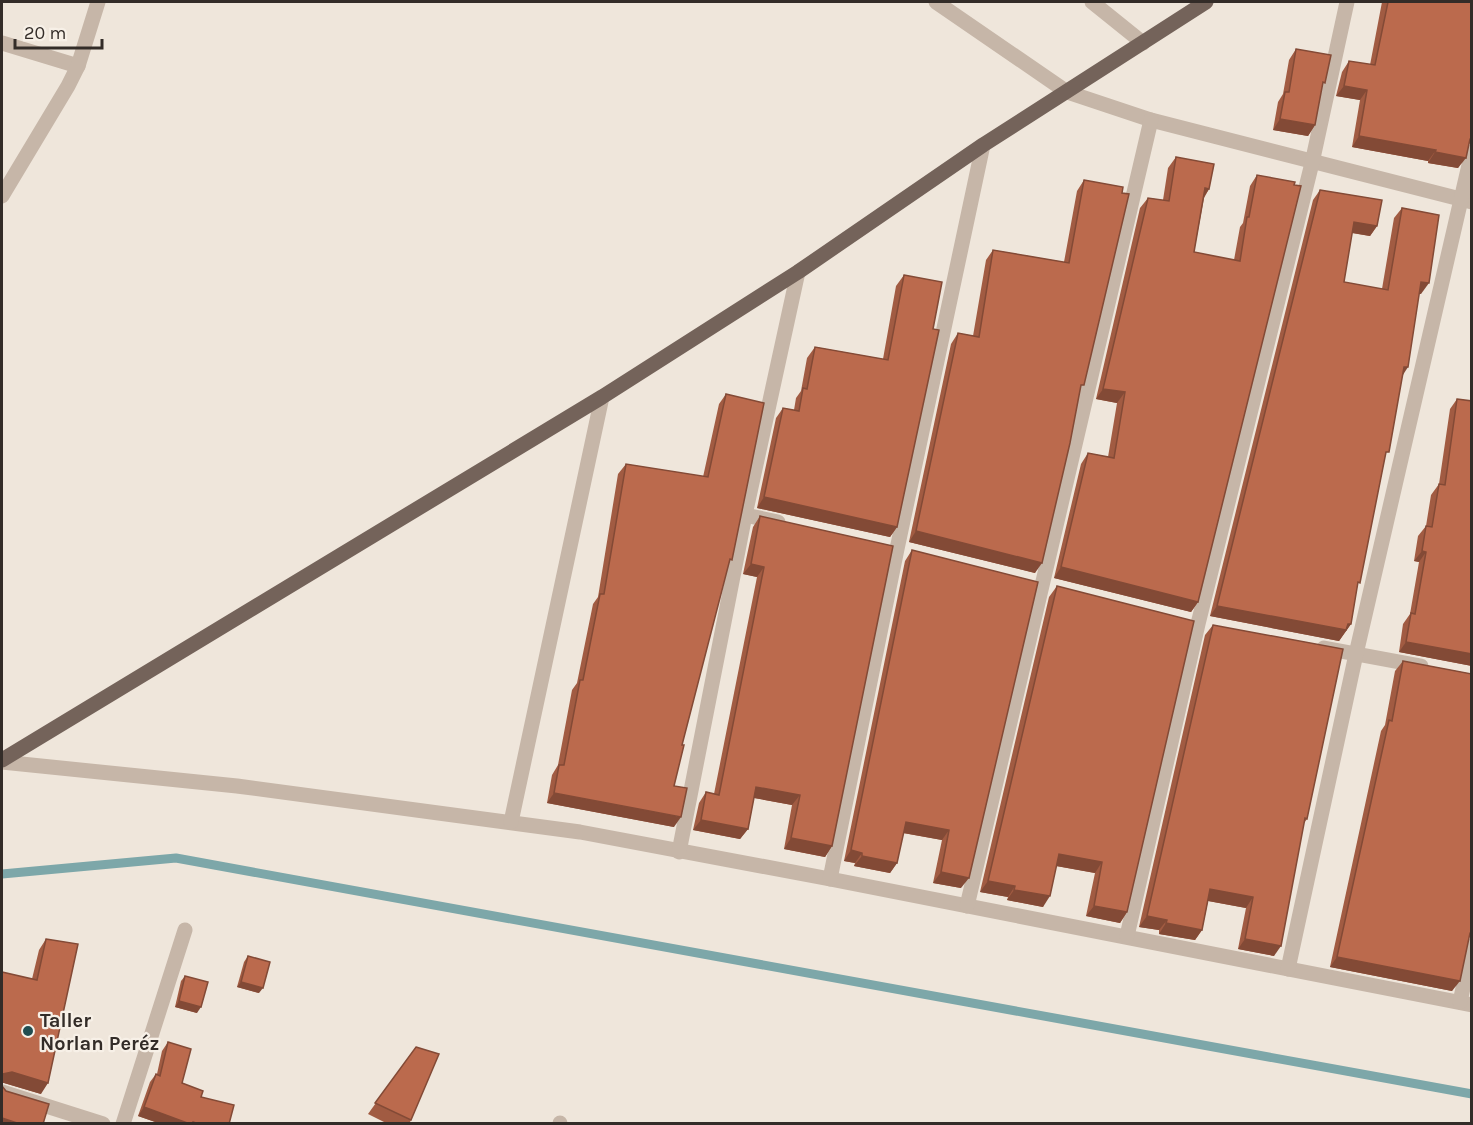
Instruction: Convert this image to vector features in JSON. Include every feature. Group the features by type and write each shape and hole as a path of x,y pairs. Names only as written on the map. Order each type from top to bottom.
{"main road":[{"path":"2,761 602,397 798,272 983,146 1206,2"}],"street":[{"path":"2,195 56,109 78,66 98,2"},
{"path":"936,2 1067,92 1151,120 1312,163 1466,200"},
{"path":"1092,2 1143,43"},
{"path":"1127,936 1198,624 1312,163 1347,2"},
{"path":"2,43 78,66"},
{"path":"967,906 1151,120"},
{"path":"830,879 897,549 983,146"},
{"path":"1288,969 1356,654 1466,200 1472,152"},
{"path":"679,852 745,515 798,272"},
{"path":"511,822 602,397"},
{"path":"745,515 792,525"},
{"path":"1311,645 1437,669"},
{"path":"2,761 237,786 580,832 1127,936 1466,1004 1472,946"},
{"path":"123,1124 185,930"},
{"path":"2,1092 102,1124"}],"building":[{"path":"1388,2 1472,2 1472,137 1466,158 1359,136 1367,90 1344,86 1349,61 1375,65"},
{"path":"1296,49 1331,55 1315,125 1280,119 1285,92 1289,92"},
{"path":"1176,157 1214,164 1209,189 1205,188 1194,252 1240,261 1257,175 1295,182 1294,185 1301,186 1198,602 1061,567 1088,453 1114,458 1125,392 1103,389 1148,198 1169,201"},
{"path":"1084,180 1123,187 1122,193 1129,194 1084,385 1081,385 1042,563 916,531 958,333 979,337 993,250 1069,263"},
{"path":"1320,190 1382,200 1377,226 1354,222 1344,282 1388,290 1402,208 1439,215 1429,283 1421,282 1408,367 1404,367 1389,452 1386,452 1351,624 1348,624 1346,630 1217,606"},
{"path":"904,275 942,282 933,329 939,330 897,527 764,497 783,408 799,411 803,388 807,389 815,347 888,360"},
{"path":"726,394 764,403 732,560 730,559 682,745 684,745 674,786 687,788 681,817 554,793 559,765 564,765 580,680 583,680 600,594 604,594 626,464 708,477"},
{"path":"1457,399 1472,401 1472,654 1406,642 1411,613 1415,614 1426,552 1422,551 1426,526 1432,527 1439,484 1445,485"},
{"path":"760,516 893,546 832,846 791,838 800,795 756,787 748,829 701,820 706,792 719,795 764,567 751,564"},
{"path":"912,550 1038,582 969,878 941,872 949,830 906,822 897,863 862,856 862,853 851,850"},
{"path":"1057,586 1194,621 1127,912 1094,906 1102,862 1059,854 1050,896 1014,890 1015,886 988,881"},
{"path":"1213,625 1343,649 1307,819 1305,818 1281,946 1245,939 1253,897 1210,889 1202,930 1166,923 1167,920 1147,916"},
{"path":"1403,661 1472,674 1472,931 1460,981 1337,957 1389,720 1392,721"},
{"name":"Taller Norlan Peréz","path":"46,939 78,944 48,1083 12,1072 3,1074 2,1077 2,972 37,980"},
{"path":"248,956 270,962 263,988 241,982"},
{"path":"185,976 208,982 201,1007 179,1001"},
{"path":"168,1042 191,1049 182,1083 203,1091 201,1097 234,1105 229,1124 193,1122 190,1124 144,1107 156,1074 160,1076"},
{"path":"416,1047 439,1054 411,1120 375,1103"},
{"path":"2,1086 6,1091 49,1104 43,1124 20,1124 2,1118"}],"waterway":[{"path":"2,874 176,858 1472,1094"}],"place":[{"name":"Taller Norlan Peréz","path":"28,1031"}]}
